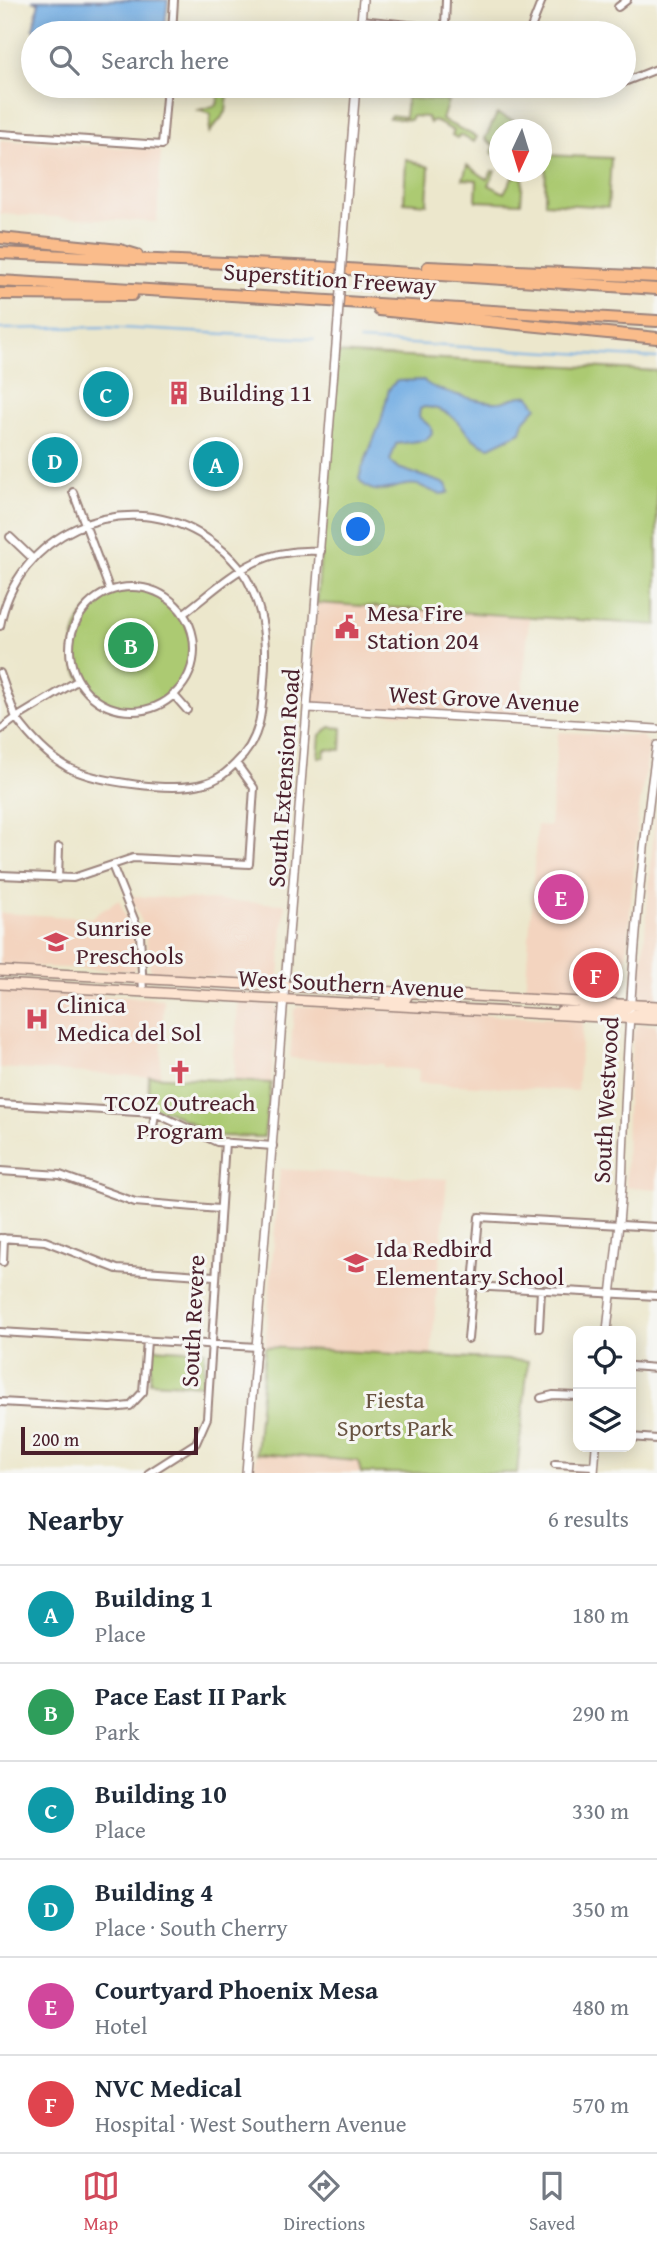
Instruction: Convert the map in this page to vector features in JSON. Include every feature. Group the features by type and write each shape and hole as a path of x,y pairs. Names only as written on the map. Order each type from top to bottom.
{"highway":[{"path":"0,238 120,250 156,261"},
{"name":"Superstition Freeway","path":"0,253 317,267 657,289"},
{"path":"317,267 409,266 657,277"},
{"name":"Superstition Freeway","path":"0,281 657,321"},
{"path":"0,294 250,295"},
{"path":"314,300 394,312 657,338"}],"main road":[{"name":"West Southern Avenue","path":"0,971 657,1006"},
{"name":"West Southern Avenue","path":"0,984 657,1020"},
{"path":"354,1003 381,999 405,1000 409,993"},
{"path":"496,997 496,1011"},
{"path":"551,1014 573,1009 622,1011 630,1005"},
{"path":"629,1018 639,1012 657,1012"}],"street":[{"path":"173,21 174,0"},
{"path":"363,0 361,20 373,21"},
{"path":"445,21 446,0"},
{"path":"534,21 542,0"},
{"path":"618,7 627,0"},
{"path":"636,77 657,69"},
{"path":"0,134 162,145 166,98"},
{"name":"South Extension Road","path":"246,1473 286,1000 355,98"},
{"path":"73,492 110,591"},
{"path":"0,626 4,609 17,580 32,558 52,541 85,523 142,515 176,523 207,538 241,570 251,585 263,621 265,670 257,732 244,755 214,780 191,786 99,779 67,767 29,735 16,718 0,673"},
{"path":"10,537 32,558"},
{"path":"183,614 241,570 276,552 321,551"},
{"path":"127,587 150,590 169,599 183,614 190,626 193,653 187,677 173,694 142,710 119,709 97,699 78,681 69,650 73,629 83,611 110,591 127,587"},
{"path":"0,730 78,681"},
{"path":"173,694 187,710"},
{"name":"West Grove Avenue","path":"309,708 657,729"},
{"name":"South Westwood","path":"608,1326 644,828 657,745"},
{"path":"0,875 58,879 81,877 133,858 249,864 254,788 236,763"},
{"path":"58,879 60,847"},
{"path":"112,865 141,934 143,992"},
{"path":"0,1104 155,1113 168,1116 203,1137 225,1142 273,1146"},
{"path":"152,1135 155,1113"},
{"name":"South Revere","path":"196,1443 207,1418 214,1276 225,1142"},
{"path":"0,1171 60,1175 135,1202 219,1209"},
{"path":"468,1339 478,1217 657,1227"},
{"path":"4,1262 2,1238 44,1241 117,1269 214,1276"},
{"path":"471,1286 657,1296"},
{"path":"539,1328 541,1290"},
{"path":"0,1332 257,1347"},
{"path":"0,1402 111,1408 130,1406 143,1392 147,1341"},
{"path":"636,1366 657,1368"},
{"path":"541,1398 553,1395 573,1396"},
{"path":"636,1437 657,1439"},
{"path":"147,1472 196,1443 202,1450"},
{"path":"555,1464 594,1470 596,1452"}],"shaded area":[{"path":"0,140 161,150 157,222 0,214"},
{"path":"317,603 529,618 520,721 309,708"},
{"path":"558,732 642,736 650,744 638,815 624,989 623,995 617,998 525,993 537,825 550,826"},
{"path":"655,817 657,1001 642,998 640,991"},
{"path":"130,896 285,904 279,976 275,980 154,974 150,969 144,927"},
{"path":"119,900 136,944 137,965 133,971 0,965 0,913 90,918"},
{"path":"0,990 164,999 160,1077 0,1068"},
{"path":"238,1001 267,1003 276,1007 271,1083 234,1081"},
{"path":"299,1006 583,1020 577,1091 418,1083 419,1070 383,1067 383,1064 290,1058 294,1010"},
{"path":"639,1024 657,1025 657,1189 626,1187 627,1098 633,1033"},
{"name":"Ida Redbird Elementary School","path":"280,1169 447,1179 431,1356 265,1347"},
{"path":"256,1453 359,1461 361,1473 254,1473"}],"green space":[{"path":"218,98 228,98 226,112 209,133 211,114 199,110 217,105"},
{"path":"407,98 448,101 442,120 477,137 474,142 460,135 457,138 452,135 454,131 433,120 430,123 427,117 411,116 411,120 389,118 391,115 405,117"},
{"path":"497,114 510,119 495,119"},
{"path":"552,155 611,158 608,207 545,203 545,182 552,182"},
{"path":"406,159 429,167 427,204 404,202"},
{"path":"467,165 487,179 489,176 489,185 504,193 510,182 523,182 521,203 476,201 477,180 463,179"},
{"path":"335,353 657,371 657,625 317,603"},
{"path":"132,590 165,600 181,616 191,649 181,682 165,698 132,708 99,698 83,682 73,649 83,616 99,600"},
{"path":"330,727 342,728 341,750 325,749 324,757 318,757 320,735"},
{"path":"149,1076 271,1083 264,1137 215,1136 170,1112 148,1107"},
{"name":"Fiesta Sports Park","path":"265,1347 528,1361 517,1473 361,1473 358,1461 256,1453"},
{"path":"152,1348 205,1351 203,1385 150,1382"}],"water":[{"path":"32,0 168,0 165,21 35,21 39,2"},
{"path":"424,380 427,384 457,395 490,402 529,396 537,407 524,421 521,432 490,447 480,444 447,413 424,407 420,409 419,417 431,427 432,433 426,440 396,444 390,461 398,468 446,484 449,492 441,494 417,485 372,490 359,479 381,421 389,389 396,381"}],"waterway":[{"path":"0,329 103,327 314,339"},
{"path":"359,341 657,358"}],"place":[{"name":"Building 11","path":"179,393"},
{"name":"Building 10","path":"106,394"},
{"name":"Building 4","path":"55,460"},
{"name":"Building 1","path":"216,464"},
{"name":"Mesa Fire Station 204","path":"347,627"},
{"name":"Pace East II Park","path":"131,645"},
{"name":"Courtyard Phoenix Mesa","path":"561,897"},
{"name":"Sunrise Preschools","path":"56,942"},
{"name":"NVC Medical","path":"596,975"},
{"name":"Clinica Medica del Sol","path":"37,1019"},
{"name":"TCOZ Outreach Program","path":"180,1072"},
{"name":"Ida Redbird Elementary School","path":"356,1263"}]}
